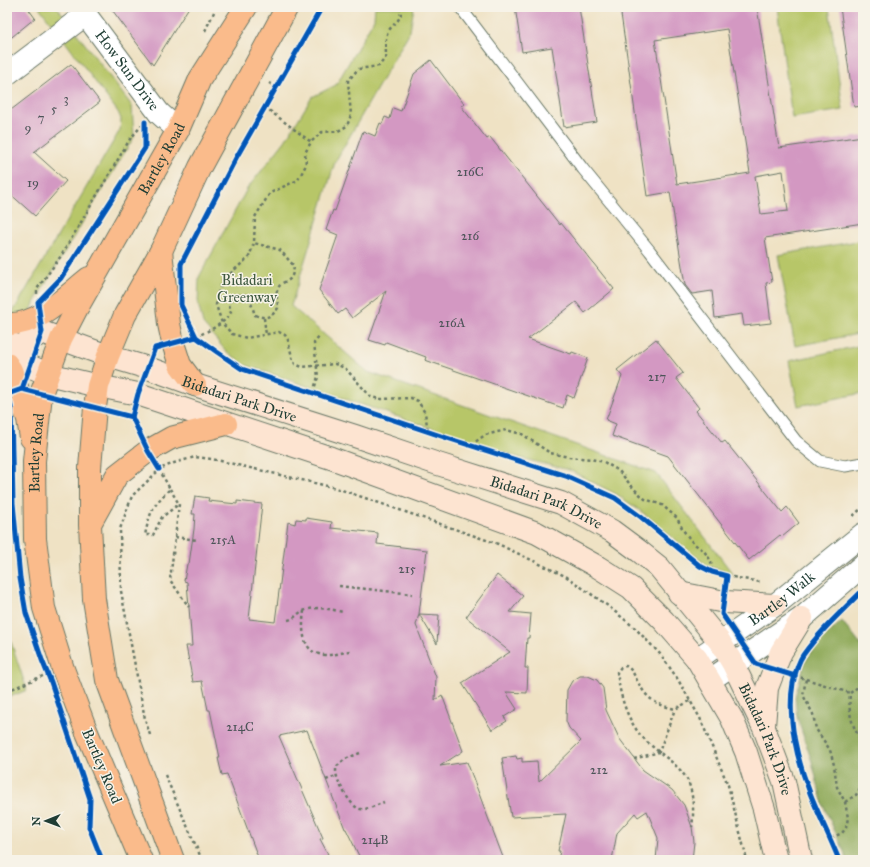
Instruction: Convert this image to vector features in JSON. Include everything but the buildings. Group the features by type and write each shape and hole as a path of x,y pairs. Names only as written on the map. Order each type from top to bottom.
{"highway":[{"name":"Bartley Road","path":"141,860 63,669 44,608 35,539 34,461 41,394 61,339 178,130 200,79 246,7"},
{"path":"174,860 107,680 94,599 90,525 90,468 94,407 98,386 108,356 125,315 161,251 200,167 287,7"},
{"path":"161,251 169,324 173,343 180,365 195,385"},
{"path":"7,324 29,322 38,309 98,271"},
{"path":"7,364 28,419 34,461"},
{"path":"90,525 117,475 148,451 171,438 226,424"}],"street":[{"name":"How Sun Drive","path":"82,11 159,113 178,130"},
{"path":"7,74 82,11"},
{"name":"Bidadari Park Drive","path":"776,860 764,809 746,752 732,719 697,659 664,621 631,588 598,567 537,533 331,458 138,394 48,374 29,366 13,344 42,332 195,385 561,503 612,531 639,550 659,567 720,642 733,664 764,728 784,781 801,860"},
{"name":"Bartley Walk","path":"697,659 775,605 855,527"},
{"name":"Bartley Walk","path":"710,680 802,618 863,565"},
{"path":"631,588 650,594 662,592 664,584 659,567"},
{"path":"679,593 724,602 775,605"},
{"path":"764,728 767,688 785,672 781,652 802,618"}],"lane":[{"path":"460,7 582,169 650,252 796,441 820,461 845,466 863,463"}],"path":[{"path":"399,7 401,11 399,20 387,32 385,42 386,57 379,66 358,70 348,81 351,115 347,126 338,131 322,132 311,142 306,153 306,164 298,180 270,193 255,217 254,243 249,257 224,280 218,293 216,305 222,323 232,334 247,338 279,332 285,335 288,340 295,364 302,367 335,364 345,368 371,397 380,399 411,398 418,401 425,413 428,431"},
{"path":"273,92 280,80"},
{"path":"269,83 276,87"},
{"path":"261,114 267,103"},
{"path":"264,108 311,142"},
{"path":"145,122 145,128"},
{"path":"38,309 37,289 62,256 130,139 145,122"},
{"path":"173,343 196,337 222,323 231,312 229,304 232,297 238,295 246,296 250,300 255,315 264,318 273,314 278,308 278,289 282,283 290,280 293,274 294,266 280,250 254,243"},
{"path":"264,318 266,335"},
{"path":"193,330 196,337 201,340"},
{"path":"313,392 318,378 314,343 320,336"},
{"path":"306,390 320,395"},
{"path":"421,429 434,433"},
{"path":"471,445 485,434 506,430 522,434 550,453 604,462 619,471 634,490 645,499 662,505 677,518 692,543 704,551 711,561 712,572"},
{"path":"465,443 478,448"},
{"path":"148,451 179,504 170,580 189,607"},
{"path":"152,739 145,719 122,591 120,529 132,496 159,469 195,457 212,459 336,488 498,544 567,577 608,606 635,628 661,655 677,678 700,718 728,785 747,860"},
{"path":"170,489 159,500 150,514 145,535 153,535 162,517 179,504"},
{"path":"855,527 863,507"},
{"path":"175,537 197,540"},
{"path":"706,569 727,576 766,584"},
{"path":"724,602 727,576"},
{"path":"340,586 412,594"},
{"path":"288,620 293,619 300,613 310,609 324,608 343,612"},
{"path":"304,611 302,622 304,636 309,648 318,654 335,654 350,651"},
{"path":"690,701 675,709 661,706 648,698 631,669 626,666 621,667 617,672 619,691 626,712 638,732 652,747 673,763 686,777 692,796 694,813 692,827"},
{"path":"7,691 48,676 45,667"},
{"path":"785,672 797,669"},
{"path":"785,672 850,693"},
{"path":"785,672 793,683"},
{"path":"806,679 804,695 812,714 816,729 830,750 834,765 837,788 845,802 848,818 846,828 842,833 831,838"},
{"path":"863,686 858,687 850,693 848,709 853,728 863,744"},
{"path":"659,752 675,709"},
{"path":"634,759 659,752"},
{"path":"360,753 345,759 336,768 336,776 340,785 353,806 360,809 370,808 384,802"},
{"path":"164,773 202,860"},
{"path":"326,780 336,776"},
{"path":"845,802 856,795 863,783"},
{"path":"828,832 834,846"}],"green space":[{"path":"39,7 57,7 132,106 134,137 35,301 7,370 7,327 13,312 120,130 121,119 118,112"},
{"name":"Bidadari Greenway","path":"375,7 414,7 410,31 335,162 291,306 368,372 656,473 733,574 707,566 642,512 616,494 569,470 520,458 245,365 226,351 203,324 198,303 199,277 247,189 285,141 312,97 336,85 374,19"},
{"path":"777,7 829,7 843,110 792,118"},
{"path":"863,240 863,333 795,346 778,255"},
{"path":"863,345 863,393 798,406 789,361"},
{"path":"842,621 863,648 863,860 846,860 844,851 823,805 812,762 797,717 795,697 805,661 817,644"},
{"path":"7,630 27,690 7,698"}],"cycle path":[{"path":"322,7 236,158 181,264 181,305 196,337 242,369 447,438 566,476 615,498 641,517 700,566 712,572 727,576 722,614 756,664 795,676"},
{"path":"145,122 145,148 61,278 38,302 42,332 22,389 132,417 138,394 155,348 196,337"},
{"path":"22,389 8,394 11,407 13,503 20,578 26,613 90,799 89,827 102,860"},
{"path":"132,417 148,451 159,469"},
{"path":"839,860 813,802 801,767 794,739 791,696 796,672 803,655 824,629 863,590"}]}
